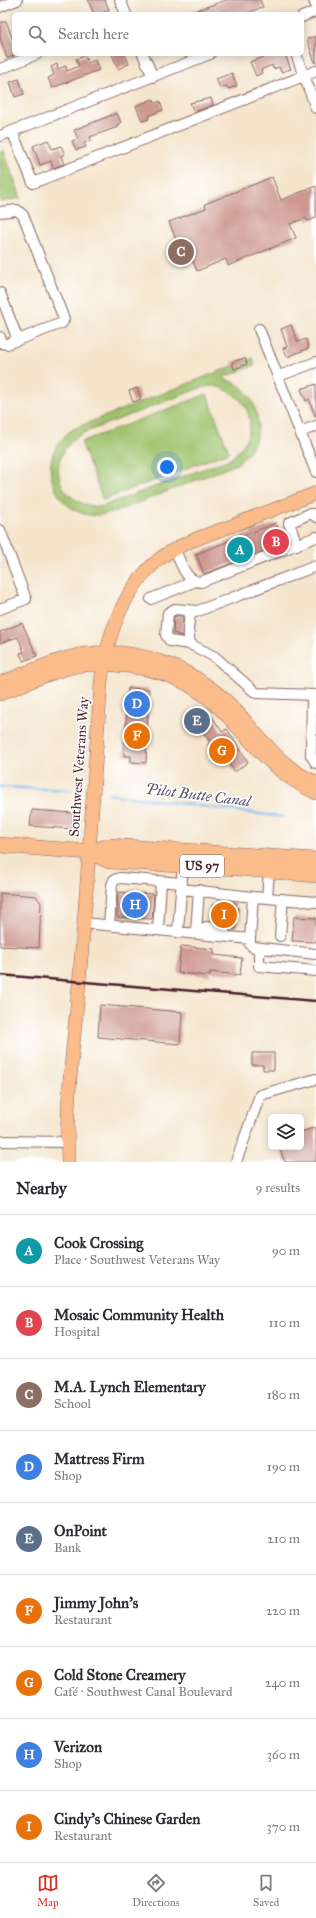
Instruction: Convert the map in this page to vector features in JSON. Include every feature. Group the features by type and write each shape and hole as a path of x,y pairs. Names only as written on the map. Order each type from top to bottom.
{"highway":[{"name":"US 97","path":"0,845 90,852 110,846 316,860"},
{"name":"US 97","path":"90,852 108,861 316,875"}],"main road":[{"name":"Southwest Veterans Way","path":"68,1162 67,1142 70,1077 105,659 115,622 134,588 147,571 163,557 205,535 316,493"},
{"path":"0,683 60,660 84,654 161,672 200,691 227,715 273,767 300,785 316,793"},
{"path":"0,694 78,666 105,659 145,657 162,661 184,670 226,699 274,754 288,766 316,782"}],"street":[{"path":"0,7 17,0"},
{"path":"120,0 125,12"},
{"path":"314,0 316,6"},
{"path":"304,16 316,11"},
{"path":"0,69 33,56"},
{"path":"144,56 153,77"},
{"path":"0,136 205,56"},
{"path":"297,56 316,108"},
{"path":"12,131 33,184 316,71"},
{"path":"0,212 17,210 23,216 64,319 62,323 7,344 2,343 0,337"},
{"path":"0,293 18,340"},
{"path":"259,329 316,472"},
{"path":"279,376 316,362"},
{"path":"300,432 316,426"},
{"path":"297,544 289,523 309,514 316,517"},
{"path":"0,530 26,599 0,609"},
{"path":"151,599 193,582 200,582 316,537"},
{"path":"176,550 188,578 193,582"},
{"path":"190,644 188,629 190,614 316,566"},
{"path":"198,611 175,609 168,613 166,635 170,641 190,644 214,658 256,693 314,695 311,755 316,763"},
{"path":"178,931 183,865"},
{"path":"267,898 269,871"},
{"path":"109,925 112,885 114,880 120,878 161,882 199,890 254,897 316,902"},
{"path":"158,929 161,882"},
{"path":"196,929 199,890"},
{"path":"254,897 250,939 250,944 253,948 316,954"},
{"path":"280,936 283,900"},
{"path":"84,923 178,931 196,929 227,929 238,938"},
{"path":"196,929 238,938 250,939"},
{"path":"259,949 259,966 316,970"},
{"path":"236,1162 260,1095 316,1080"},
{"path":"0,1141 67,1142"}],"green space":[{"path":"4,151 21,198 0,202 0,152"},
{"path":"253,358 255,365 222,378 237,384 244,390 255,407 258,426 257,435 247,454 237,464 115,512 96,515 84,514 72,508 63,500 56,490 52,479 51,467 53,455 58,444 68,433 80,426","holes":["215,386 228,391 238,398 245,407 249,417 250,428 247,438 240,449 230,459 100,507 84,504 72,497 64,488 59,478 59,466 62,454 70,443 83,433 203,387"]},
{"path":"207,394 229,452 103,500 81,442"}],"building":[{"path":"88,0 105,0 109,10 104,12 93,12"},
{"path":"226,0 260,0 263,7 249,12 192,12"},
{"path":"6,21 12,38 12,56 14,56 7,58 0,38 0,23"},
{"path":"316,36 316,63 315,63 307,39"},
{"path":"85,56 88,63 95,60 99,70 52,88 48,78 54,75 51,67 57,64 58,69 66,66 67,71 79,66 76,59"},
{"path":"113,56 126,56 129,64 118,69"},
{"path":"266,56 286,56 291,69 281,72 279,67 273,69 272,65 261,70 262,73 256,76 250,62"},
{"path":"232,73 237,86 228,89 227,86 220,88 216,79"},
{"path":"19,79 24,94 15,97 10,82"},
{"path":"211,98 213,105 194,112 190,103"},
{"path":"153,99 155,103 160,101 163,110 148,116 149,119 142,121 136,106"},
{"path":"117,113 121,123 117,125 118,127 90,137 91,140 84,143 86,147 76,150 72,141 78,139 74,130"},
{"path":"48,140 52,149 61,146 65,154 61,156 64,164 53,168 51,161 40,165 33,146"},
{"path":"272,177 281,200 316,186 316,218 308,221 306,218 290,224 296,238 228,266 226,259 197,271 187,247 180,250 169,222 206,208 205,204"},
{"path":"291,325 298,342 306,339 309,348 287,357 283,348 287,347 281,329"},
{"path":"245,358 247,364 234,369 232,362"},
{"path":"316,384 315,416 309,399 306,401 301,389"},
{"path":"137,388 141,399 133,402 129,391"},
{"path":"276,523 284,543 204,574 196,554"},
{"path":"183,616 182,636 173,633 174,617"},
{"path":"22,623 37,656 23,661 20,653 24,652 18,637 0,643 0,632"},
{"path":"128,688 149,689 146,763 131,762 131,756 124,756"},
{"path":"199,706 203,712 207,709 222,732 227,729 248,762 235,772 224,756 219,760 208,744 211,743 203,731 199,734 191,722 193,721 188,713"},
{"path":"32,810 73,813 72,829 30,826"},
{"path":"118,892 154,894 152,919 117,917"},
{"path":"0,893 36,896 41,903 39,948 0,946"},
{"path":"218,902 236,903 235,908 238,908 236,928 231,927 226,923 211,921 212,905 218,905"},
{"path":"294,917 316,918 316,942 292,941"},
{"path":"181,946 214,949 214,955 242,958 240,975 210,972 210,976 178,973"},
{"path":"100,1005 182,1012 180,1044 98,1037"},
{"path":"252,1053 274,1053 274,1070 263,1070 263,1065 252,1065"},
{"path":"316,1127 316,1162 285,1162 280,1150 304,1150 304,1131"}],"waterway":[{"name":"Pilot Butte Canal","path":"0,787 71,790"},
{"name":"Pilot Butte Canal","path":"109,794 283,817"}],"railway":[{"path":"0,975 316,1001"}],"place":[{"name":"M.A. Lynch Elementary","path":"181,252"},
{"name":"Mosaic Community Health","path":"276,542"},
{"name":"Cook Crossing","path":"240,550"},
{"name":"Mattress Firm","path":"137,704"},
{"name":"OnPoint","path":"197,721"},
{"name":"Jimmy John's","path":"137,736"},
{"name":"Cold Stone Creamery","path":"222,751"},
{"name":"Verizon","path":"135,905"},
{"name":"Cindy's Chinese Garden","path":"224,915"}]}
